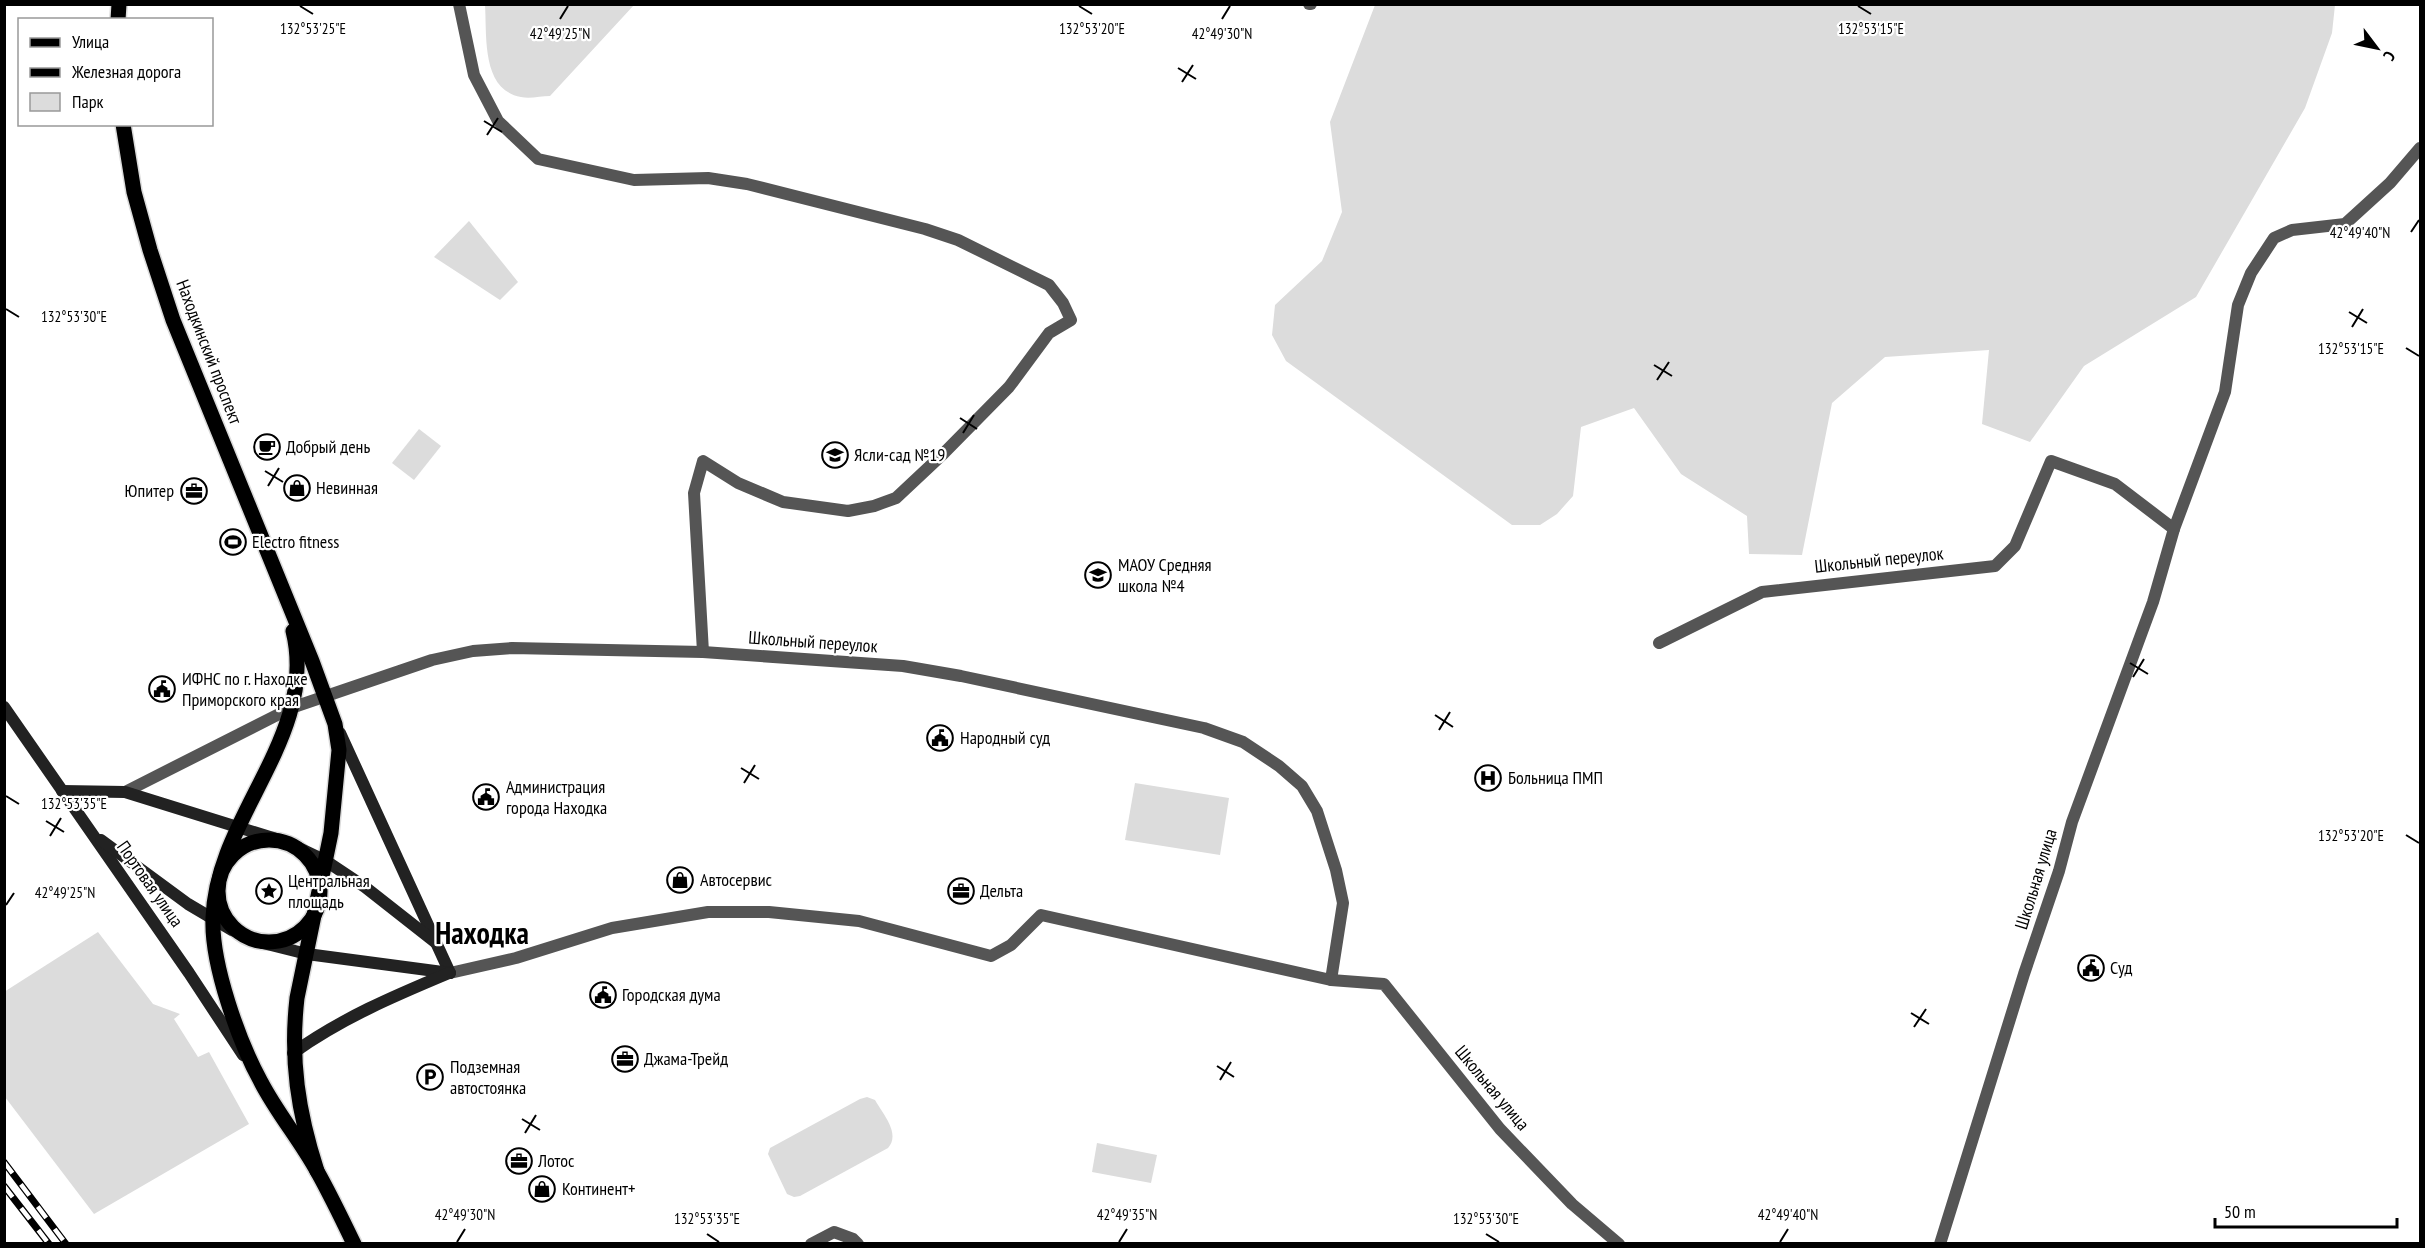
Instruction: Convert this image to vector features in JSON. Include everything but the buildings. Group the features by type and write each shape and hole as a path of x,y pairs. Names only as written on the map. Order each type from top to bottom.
{"main road":[{"name":"Находкинский проспект","path":"123,126 134,192 173,320 327,698 335,724 339,750 338,778 326,861 297,998 293,1053 304,1129 317,1171"},
{"name":"Находкинский проспект","path":"282,587 295,639 298,673 291,708 278,744 236,828 221,873 212,919 217,962 223,986 249,1058 261,1083 317,1171 354,1244"},
{"path":"270,839 286,843 300,850 311,861 318,876 320,892 316,908 309,922 297,933 275,940 251,939 232,925 220,905 218,889 221,873 229,859 240,848 270,839"}],"street":[{"path":"459,4 474,75 498,121 538,159 634,180 708,178 747,184 925,229 958,240 1049,285 1063,303 1071,320 1049,333 1009,387 896,498 874,506 848,511 783,502 738,483 703,461 694,493 703,652"},
{"name":"Школьная улица","path":"1940,1244 2024,974 2059,871 2072,822 2153,602 2174,529 2225,392 2238,305 2257,264 2274,238 2292,230 2344,224 2391,183 2421,148"},
{"name":"Школьный переулок","path":"1659,643 1762,592 1995,566 2015,546 2050,461 2115,484 2174,529"},
{"name":"Школьный переулок","path":"125,792 291,708 327,698 432,660 473,651 512,648 703,652 903,666 961,676 1204,728 1243,742 1280,766 1302,786 1317,812 1336,870 1343,903 1331,980"},
{"name":"Портовая улица","path":"4,707 189,973 261,1083"},
{"path":"335,724 450,973"},
{"path":"63,791 125,792 286,843 326,861 435,942"},
{"path":"93,834 188,904 251,939 307,954 450,973"},
{"name":"Школьная улица","path":"450,973 516,958 612,928 708,912 769,912 859,921 991,956 1011,945 1041,915 1331,980 1384,984 1500,1129 1572,1204 1619,1244"},
{"path":"293,1053 325,1030 364,1009 450,973"},
{"path":"811,1244 834,1232 854,1239 858,1244"}],"green space":[{"path":"485,4 634,5 550,96 528,98 508,92 499,84 493,73 487,45"},
{"path":"1375,4 2335,5 2332,33 2305,108 2196,297 2084,366 2030,442 1982,424 1989,350 1885,357 1832,403 1802,555 1749,554 1747,516 1681,474 1634,408 1581,427 1573,496 1557,514 1540,525 1512,525 1286,361 1272,335 1275,305 1322,261 1342,212 1330,122"},
{"path":"469,221 518,282 500,300 434,257"},
{"path":"419,429 441,446 414,480 392,463"},
{"path":"1135,783 1229,798 1220,855 1125,840"},
{"path":"98,932 153,1004 180,1014 174,1019 198,1057 209,1052 249,1124 94,1214 5,1097 4,992"},
{"path":"867,1097 875,1100 892,1130 892,1142 888,1148 800,1196 794,1197 787,1194 768,1154 770,1148"},
{"path":"1097,1143 1157,1155 1151,1183 1092,1172"}],"railway":[{"path":"4,1162 66,1244"},
{"path":"4,1186 49,1244"}],"place":[{"name":"Добрый день","path":"267,447"},
{"name":"Ясли-сад №19","path":"835,455"},
{"name":"Невинная","path":"297,488"},
{"name":"Юпитер","path":"194,491"},
{"name":"Electro fitness","path":"233,542"},
{"name":"МАОУ Средняя школа №4","path":"1098,575"},
{"name":"ИФНС по г. Находке Приморского края","path":"162,689"},
{"name":"Народный суд","path":"940,738"},
{"name":"Больница ПМП","path":"1488,778"},
{"name":"Администрация города Находка","path":"486,797"},
{"name":"Автосервис","path":"680,880"},
{"name":"Центральная площадь","path":"269,891"},
{"name":"Дельта","path":"961,891"},
{"name":"Суд","path":"2091,968"},
{"name":"Городская дума","path":"603,995"},
{"name":"Джама-Трейд","path":"625,1059"},
{"name":"Подземная автостоянка","path":"430,1077"},
{"name":"Лотос","path":"519,1161"},
{"name":"Континент+","path":"542,1189"}],"district":[{"name":"Находка","path":"482,934"}]}
